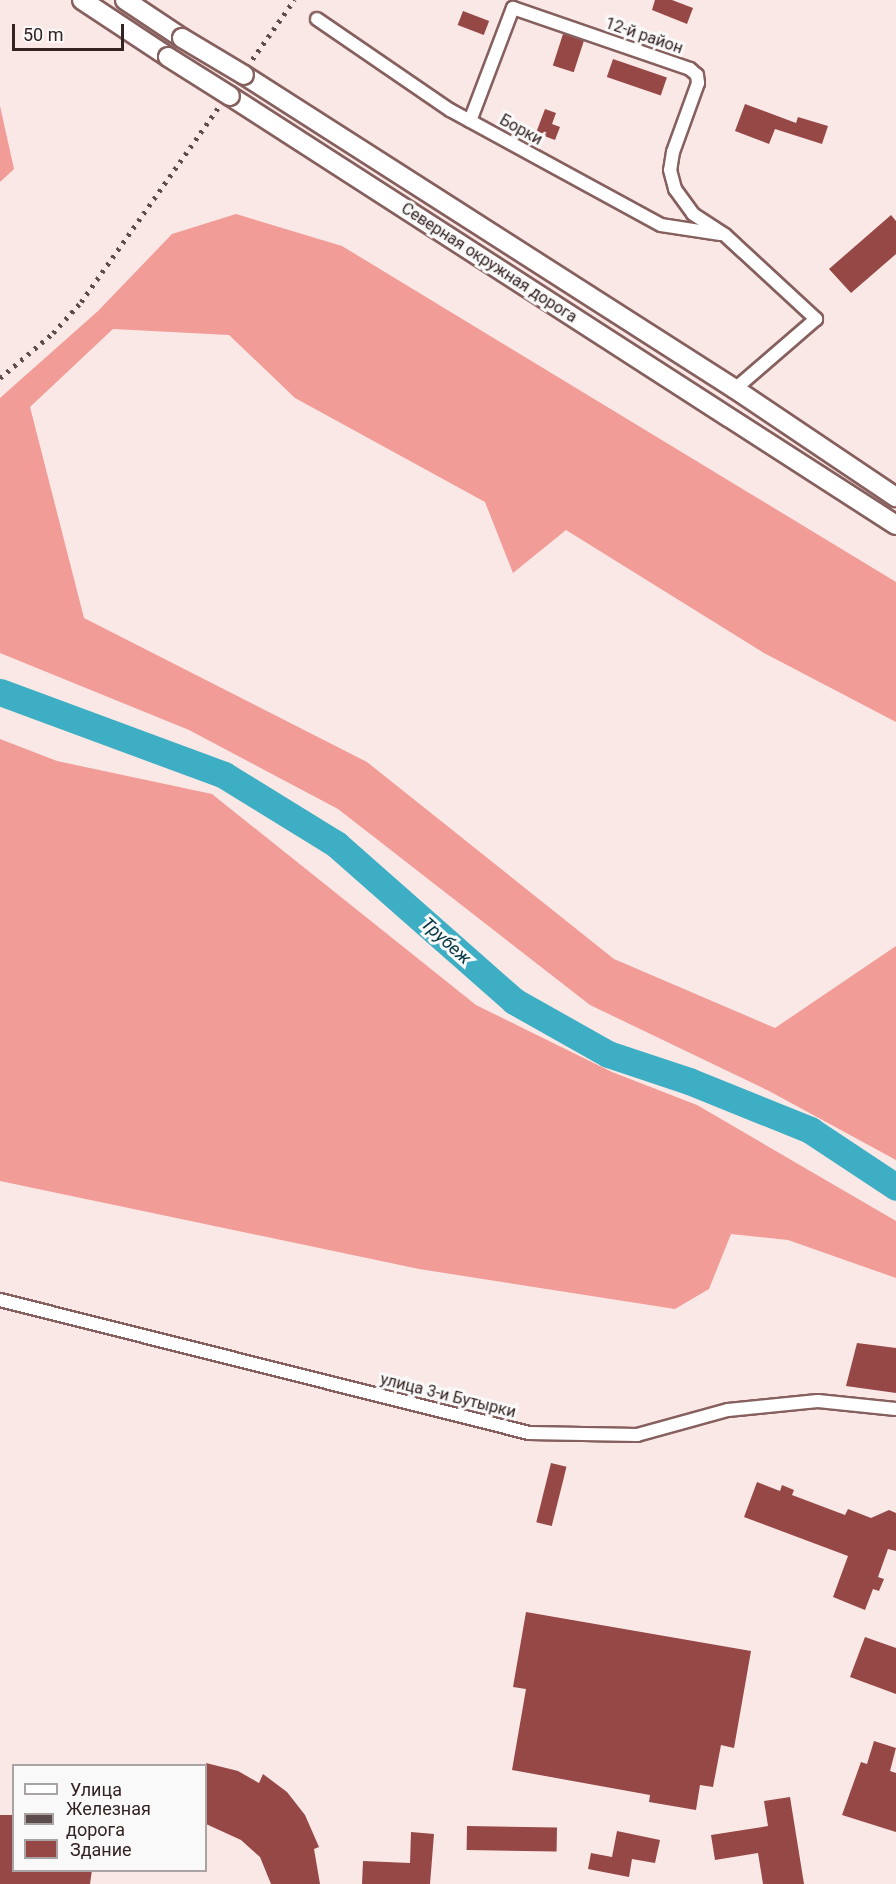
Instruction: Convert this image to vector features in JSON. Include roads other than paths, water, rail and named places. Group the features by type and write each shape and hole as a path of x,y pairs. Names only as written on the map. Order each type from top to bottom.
{"main road":[{"name":"Северная окружная дорога","path":"82,0 896,525"},
{"name":"Северная окружная дорога","path":"125,0 735,389 896,497"}],"street":[{"name":"12-й район","path":"470,121 513,9 690,69 698,83 672,152 670,170 682,203 724,235"},
{"name":"Борки","path":"317,18 470,121 661,225 724,235"},
{"path":"724,235 816,319 735,389"},
{"name":"улица 3-и Бутырки","path":"0,1300 529,1433 637,1435 728,1410 818,1401 896,1409"}],"waterway":[{"name":"Трубеж","path":"0,692 224,775 336,844 514,1001 608,1054 689,1081 810,1130 896,1187"}],"railway":[{"path":"0,378 53,333 81,302 294,0"}]}
